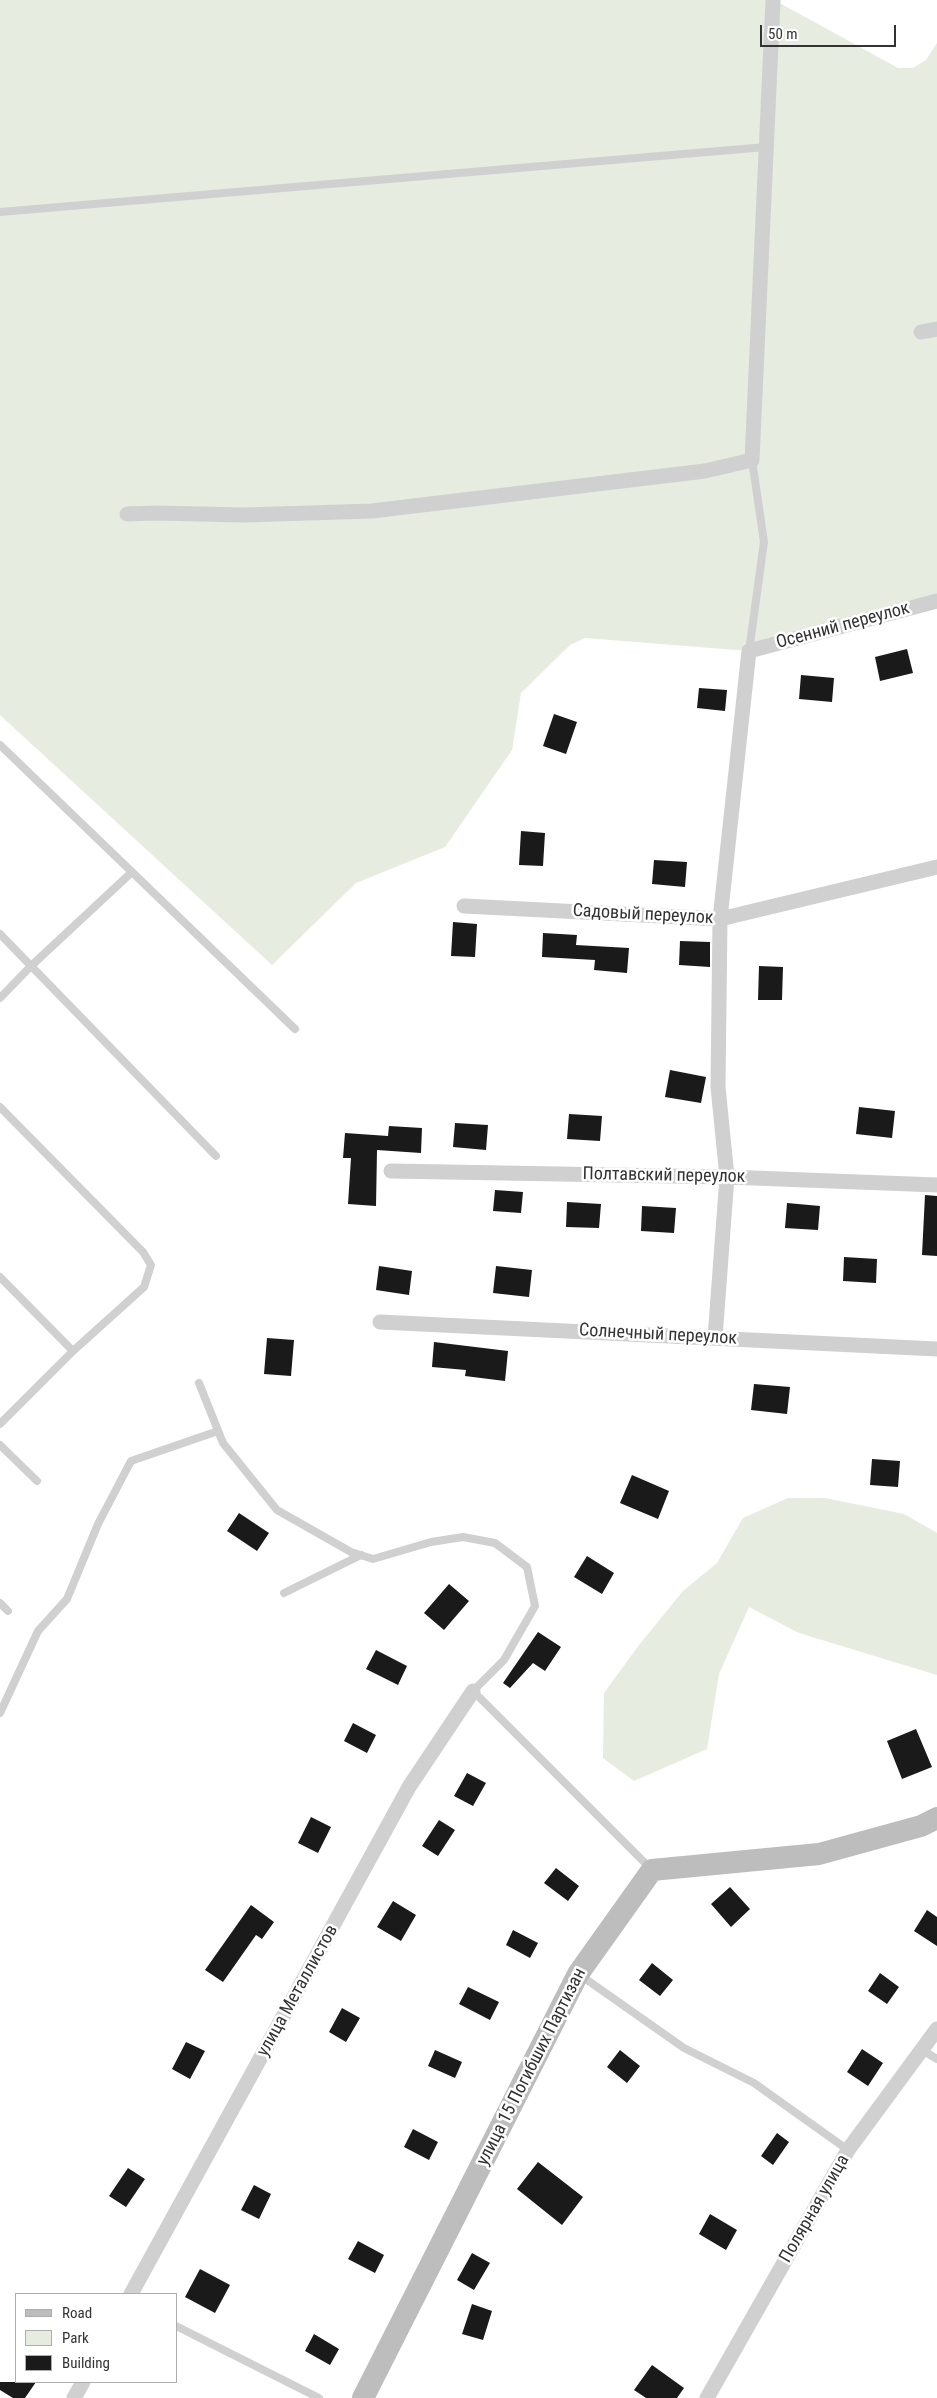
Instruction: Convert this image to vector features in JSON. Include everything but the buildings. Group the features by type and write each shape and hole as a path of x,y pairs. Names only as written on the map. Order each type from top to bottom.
{"street":[{"path":"128,514 156,512 244,515 372,510 704,471 752,460 773,0"},
{"path":"921,332 937,329"},
{"name":"Осенний переулок","path":"749,651 937,601"},
{"path":"715,1338 727,1177 718,1087 720,919 749,651"},
{"name":"Садовый переулок","path":"464,906 720,919 937,867"},
{"name":"Полтавский переулок","path":"391,1171 727,1177 937,1184"},
{"name":"Солнечный переулок","path":"380,1322 937,1349"},
{"name":"улица Металлистов","path":"132,2293 409,1787 473,1692"},
{"path":"652,1870 819,1854 921,1826 937,1818"},
{"name":"улица 15 Погибших Партизан","path":"363,2398 578,1974 652,1870"},
{"name":"Полярная улица","path":"707,2398 848,2150 937,2029"},
{"path":"74,2398 82,2383"}],"lane":[{"path":"0,212 766,147"},
{"path":"749,651 764,542 752,460"},
{"path":"0,745 295,1029"},
{"path":"0,998 31,966 132,872"},
{"path":"0,934 216,1156"},
{"path":"0,1107 143,1252 151,1265 144,1287 73,1351 0,1424"},
{"path":"0,1277 73,1351"},
{"path":"199,1383 223,1443 277,1510 351,1552 373,1559 431,1542 463,1536 495,1543 526,1567 535,1606 504,1660 473,1692 652,1870"},
{"path":"0,1713 38,1631 67,1599 98,1524 132,1461 218,1431"},
{"path":"0,1445 37,1481"},
{"path":"284,1593 361,1555"},
{"path":"0,1603 8,1611"},
{"path":"578,1974 684,2048 754,2083 848,2150"},
{"path":"922,2050 937,2059"},
{"path":"178,2327 319,2398"}],"green space":[{"path":"0,0 774,0 898,68 913,68 926,60 937,43 937,601 749,651 585,638 570,645 521,693 512,750 445,847 356,883 272,965 0,715"},
{"path":"788,1498 825,1498 904,1514 937,1533 937,1675 799,1633 749,1607 719,1674 707,1749 634,1781 603,1758 604,1693 639,1645 683,1591 717,1563 743,1518"}]}
